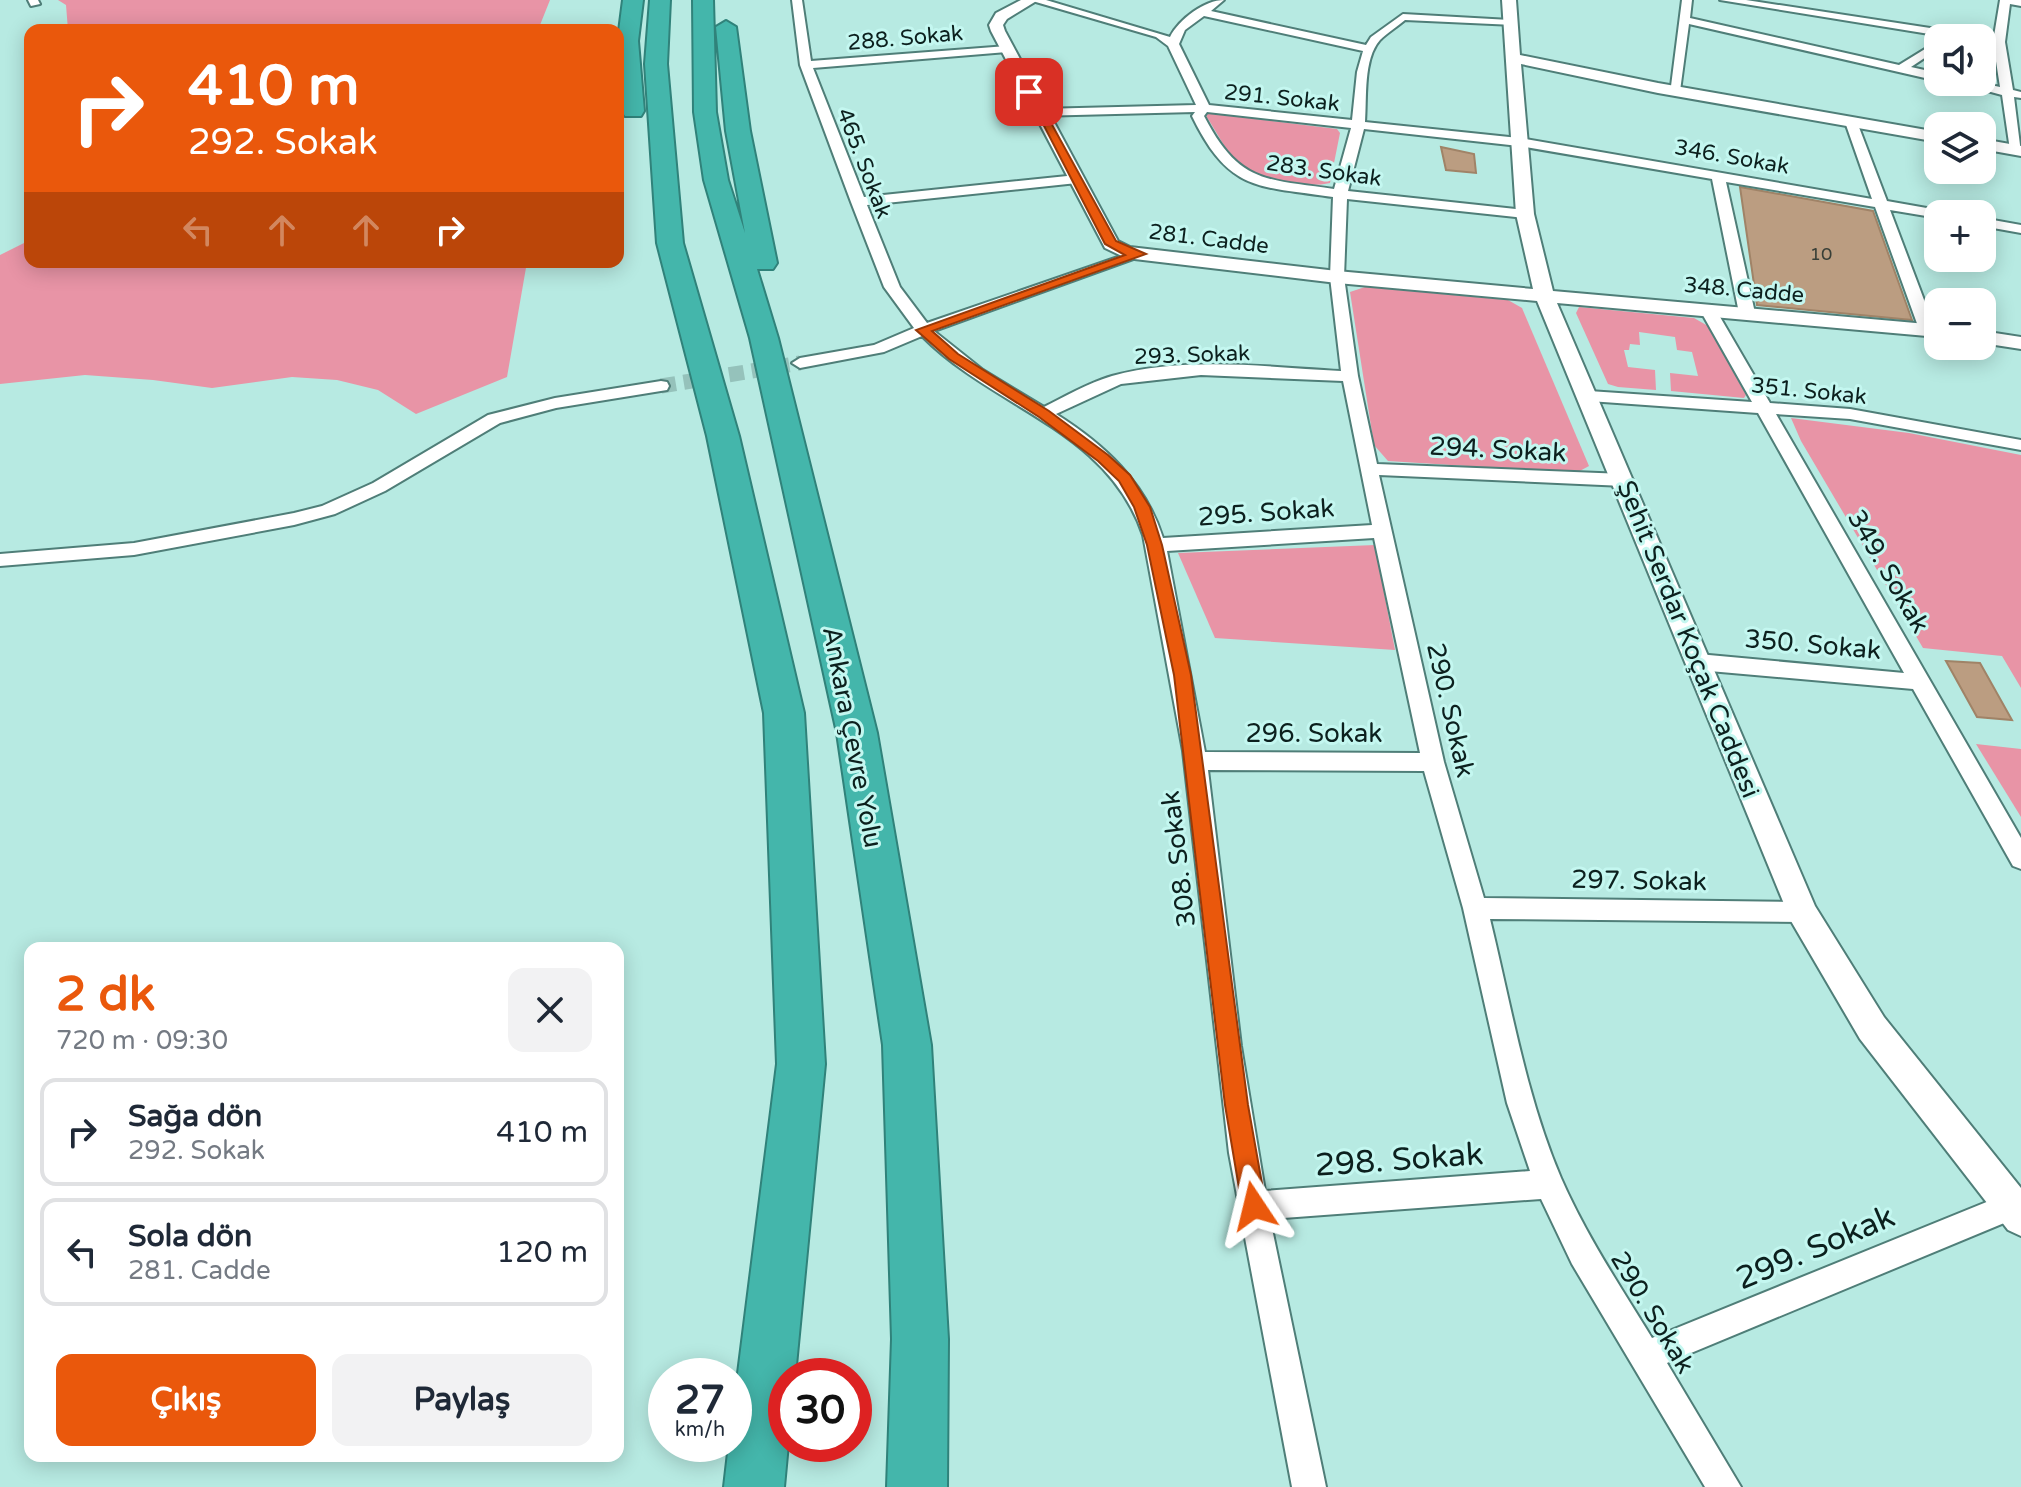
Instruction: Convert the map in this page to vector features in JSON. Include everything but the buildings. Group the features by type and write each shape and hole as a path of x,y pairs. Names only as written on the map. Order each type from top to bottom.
{"highway":[{"path":"633,0 628,41 635,129"},
{"path":"660,0 656,64 670,243"},
{"name":"Ankara Çevre Yolu","path":"703,0 705,112 716,180 764,338 857,733 907,1045 920,1339 917,1487"},
{"path":"725,0 738,131 771,300 764,338"},
{"path":"641,168 645,192 670,243 723,436 784,713 801,1064 754,1487"}],"street":[{"name":"465. Sokak","path":"797,0 806,65 858,202 892,287 923,330"},
{"path":"1032,0 1157,34 1173,44 1180,28"},
{"name":"281. Cadde","path":"1032,0 998,21 998,31 1111,244 1126,252 1140,254 1545,297"},
{"path":"1157,34 1180,28 1219,0"},
{"path":"1674,91 1687,0"},
{"path":"1725,0 1782,25 1924,74"},
{"path":"1996,146 2019,150 2007,93 2004,43 2005,0 2021,3"},
{"path":"1201,12 1369,49 1375,39 1403,17 1510,12"},
{"name":"Şehit Serdar Koçak Caddesi","path":"1510,12 1525,214 1545,297 1589,396 1802,912 1872,1028 2017,1208"},
{"path":"1685,20 1924,34"},
{"path":"1996,42 2004,43"},
{"name":"283. Sokak","path":"1173,44 1204,108 1198,116 1211,142 1244,176 1259,182 1340,194 1525,214"},
{"name":"288. Sokak","path":"806,65 1007,49"},
{"name":"290. Sokak","path":"1369,49 1363,72 1358,126 1340,194 1337,277 1350,376 1433,762 1475,908 1521,1103 1549,1184 1583,1253 1724,1487"},
{"path":"1902,68 1924,53"},
{"path":"1515,58 1674,91 1924,135"},
{"path":"1996,90 2021,96"},
{"name":"291. Sokak","path":"1040,113 1204,108 1519,142"},
{"path":"1851,122 1879,204 1924,309"},
{"name":"346. Sokak","path":"1519,142 1924,212"},
{"path":"1718,176 1747,313"},
{"path":"858,202 1077,179"},
{"path":"1996,225 2021,229"},
{"path":"800,363 878,349 923,330 1140,254"},
{"name":"348. Cadde","path":"1545,297 1924,329"},
{"name":"349. Sokak","path":"1708,310 2021,859"},
{"name":"308. Sokak","path":"923,330 954,357 1044,414 1125,478 1142,507 1155,545 1182,675 1195,761 1236,1105 1309,1487"},
{"path":"1996,339 2021,343"},
{"name":"293. Sokak","path":"1044,414 1097,387 1141,375 1206,371 1350,376"},
{"path":"0,560 134,549 294,519 328,510 369,491 494,419 555,403 661,386"},
{"name":"351. Sokak","path":"1589,396 1850,414 2021,445"},
{"name":"294. Sokak","path":"1371,469 1624,480"},
{"name":"295. Sokak","path":"1155,545 1382,531"},
{"name":"350. Sokak","path":"1698,662 1922,682"},
{"name":"296. Sokak","path":"1195,761 1433,762"},
{"name":"297. Sokak","path":"1475,908 1802,912"},
{"name":"298. Sokak","path":"1254,1206 1549,1184"},
{"name":"299. Sokak","path":"1647,1356 2017,1208"}],"shaded area":[{"path":"58,0 550,0 540,24 68,24 66,5"},
{"path":"1209,113 1337,129 1340,133 1330,183 1285,183 1251,174 1228,151 1206,116"},
{"path":"24,243 24,268 526,268 507,377 416,414 378,390 337,380 292,377 212,388 85,375 0,384 0,255"},
{"path":"1365,287 1508,300 1522,308 1589,466 1576,473 1388,461 1374,445 1350,292"},
{"path":"1579,307 1694,318 1708,326 1746,395 1744,398 1671,391 1670,373 1698,376 1692,352 1677,350 1675,337 1639,332 1640,345 1630,344 1629,350 1624,350 1628,367 1655,370 1656,390 1608,384 1576,313"},
{"path":"1791,418 1909,433 2021,455 2021,688 2002,656 1923,648 1801,441"},
{"path":"1375,545 1395,650 1215,638 1178,553"},
{"path":"1976,744 2021,749 2021,817"}],"tunnel":[{"path":"661,386 800,363"}],"route":[{"path":"1029,92 1111,244 1126,252 1140,254 923,330 954,357 1044,414 1103,458 1125,478 1142,507 1155,545 1182,675 1236,1105 1254,1206"}]}
